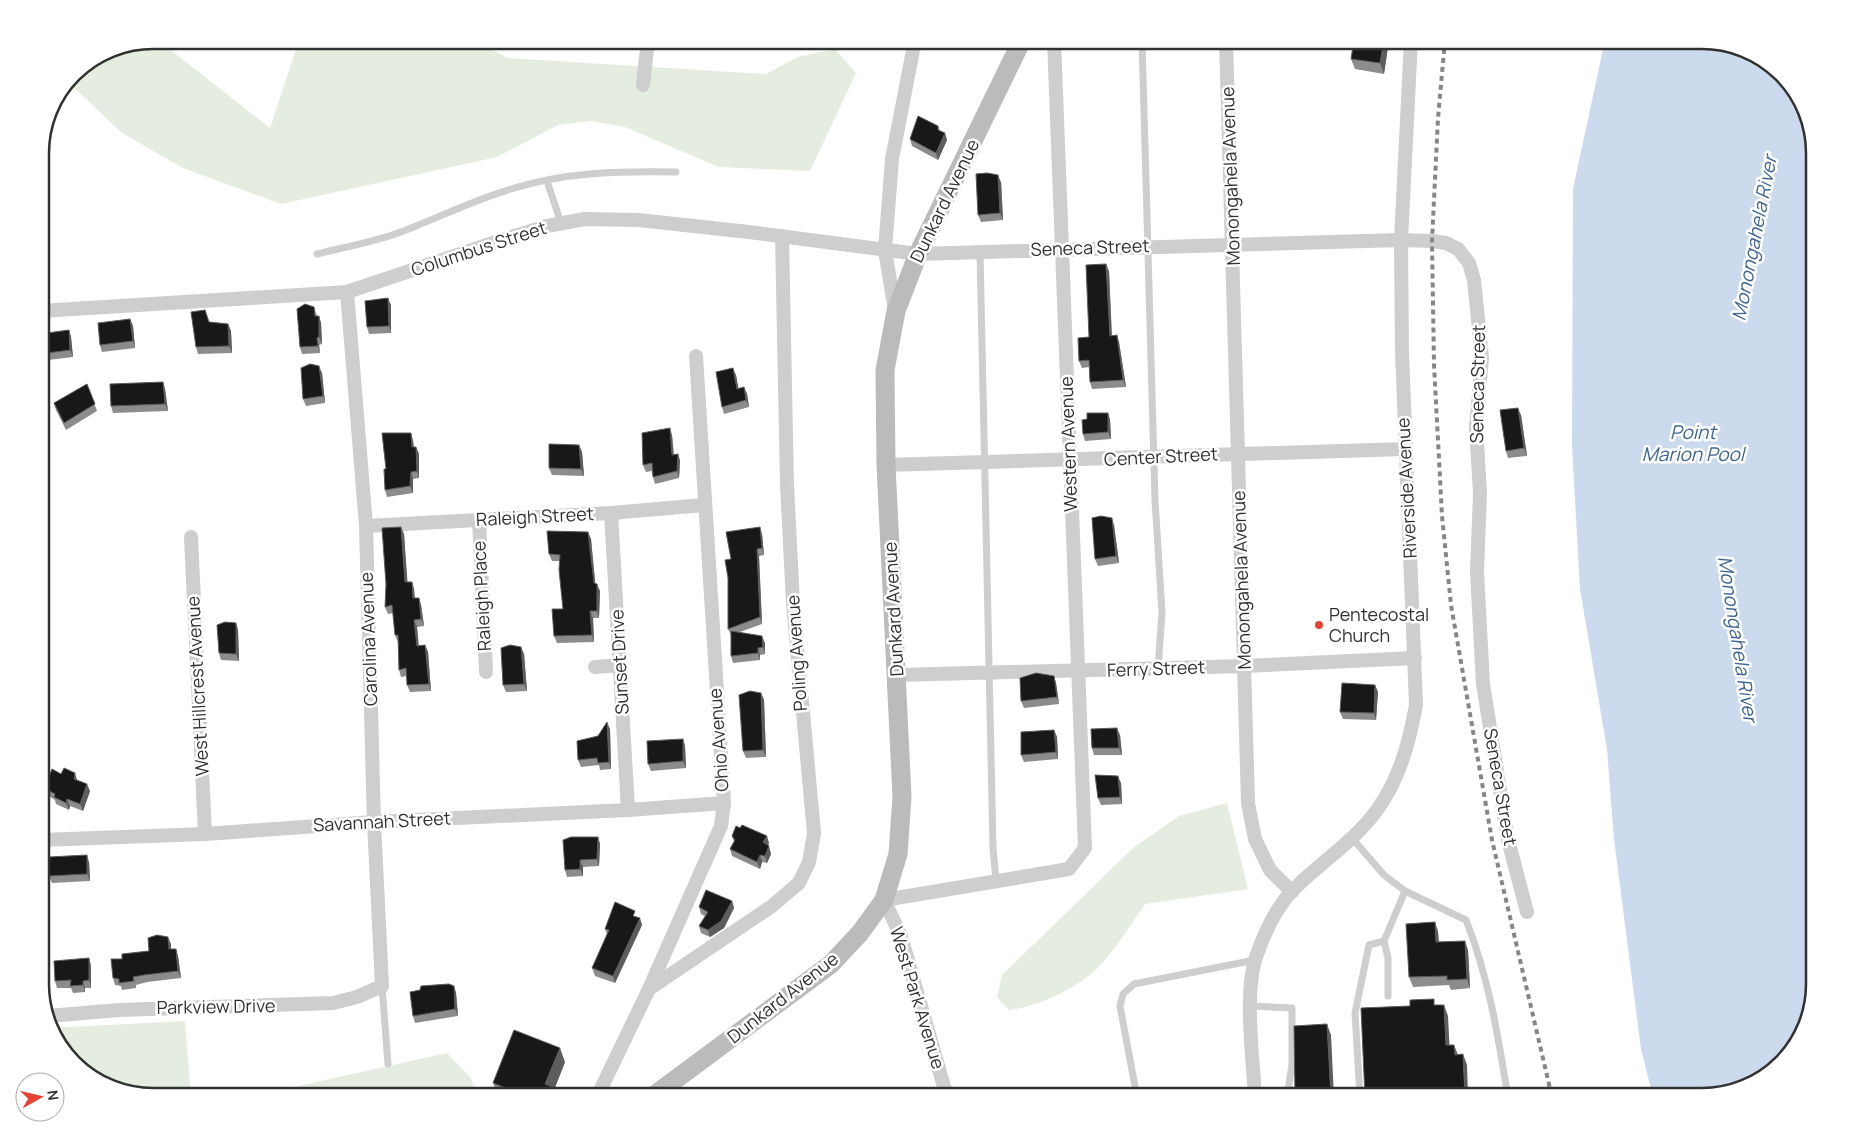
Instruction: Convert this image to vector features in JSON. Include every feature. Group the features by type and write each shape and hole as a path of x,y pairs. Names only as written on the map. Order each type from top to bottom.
{"main road":[{"name":"Dunkard Avenue","path":"664,1088 831,964 860,933 884,900 898,854 902,797 886,465 885,370 896,311 918,254 1018,49"}],"street":[{"path":"643,85 647,49"},
{"path":"896,311 885,250 892,160 913,49"},
{"name":"Western Avenue","path":"996,881 1069,869 1085,848 1076,671 1063,249 1054,49"},
{"name":"Monongahela Avenue","path":"1226,49 1248,803 1255,839 1270,870 1292,892"},
{"name":"Riverside Avenue","path":"1292,892 1352,838 1377,811 1396,780 1409,745 1416,705 1405,449 1401,240 1411,49"},
{"name":"Columbus Street","path":"49,310 347,292 502,240 561,223 585,219 638,220 918,254"},
{"name":"Poling Avenue","path":"649,989 772,906 799,883 809,862 814,833 802,720 788,505 782,236"},
{"name":"Seneca Street","path":"918,254 1148,245 1401,240 1446,243 1458,249 1469,263 1474,280 1482,358 1476,427 1480,492 1477,572 1483,684 1508,840 1527,912"},
{"name":"Carolina Avenue","path":"347,292 366,526 374,822 382,986"},
{"name":"Ohio Avenue","path":"601,1088 649,989 721,826 724,803 696,356"},
{"name":"Center Street","path":"886,465 1070,461 1238,453 1405,449"},
{"name":"Raleigh Street","path":"366,526 611,513 704,505"},
{"name":"Sunset Drive","path":"611,513 628,810"},
{"name":"Raleigh Place","path":"479,519 486,672"},
{"name":"West Hillcrest Avenue","path":"191,538 205,834"},
{"name":"Ferry Street","path":"897,675 1158,669 1415,658"},
{"path":"595,667 620,665"},
{"name":"Savannah Street","path":"49,840 205,834 374,822 628,810 724,803"},
{"path":"884,900 996,881"},
{"path":"1254,1088 1250,1006 1256,960 1278,910 1292,892"},
{"name":"West Park Avenue","path":"884,900 901,936 944,1088"},
{"name":"Parkview Drive","path":"53,1016 119,1010 333,1003 357,997 382,986"}],"lane":[{"path":"1142,49 1154,457 1162,612 1158,669"},
{"path":"317,254 400,232 456,208 512,188 547,180 614,171 676,172"},
{"path":"547,180 561,223"},
{"path":"980,252 993,848 996,881"},
{"path":"1352,838 1384,875 1405,891 1466,920 1481,957 1494,1010 1507,1088"},
{"path":"1388,996 1388,958 1384,941 1405,891"},
{"path":"1359,1088 1355,1013 1358,990 1369,946 1384,941"},
{"path":"1135,1088 1120,1006 1123,994 1134,984 1256,960"},
{"path":"382,986 388,1064"},
{"path":"1250,1006 1292,1008 1292,1064 1288,1088"}],"shaded area":[{"path":"169,49 270,128 296,49 490,49 508,58 766,74 798,57 835,49 856,73 810,171 719,167 625,127 591,121 558,125 497,157 281,204 183,168 122,133 73,86 89,70 101,63 119,54 139,50"},
{"path":"1227,803 1248,889 1145,904 1104,961 1085,979 1048,999 1021,1008 1009,1010 997,997 1002,975 1133,848 1179,816"},
{"path":"185,1021 190,1088 139,1087 113,1080 89,1067 79,1058 70,1048 59,1028"},
{"path":"447,1053 471,1078 474,1088 290,1088"}],"water":[{"name":"Point Marion Pool","path":"1603,49 1702,49 1729,52 1742,57 1766,70 1785,89 1803,126 1806,146 1805,998 1798,1024 1785,1048 1766,1067 1729,1085 1702,1088 1651,1088 1641,1049 1614,839 1607,749 1580,589 1572,446 1573,189"}],"building":[{"path":"1353,49 1382,49 1380,63 1351,59"},
{"path":"918,116 938,126 938,130 945,133 936,153 910,139"},
{"path":"976,174 998,175 1000,213 978,215"},
{"path":"1106,264 1110,336 1117,335 1123,380 1090,382 1089,360 1079,361 1078,338 1089,337 1086,265"},
{"path":"388,298 389,326 367,327 365,301"},
{"path":"305,304 314,307 315,316 319,316 318,346 300,347 297,309"},
{"path":"205,310 209,322 228,324 229,346 196,347 191,312"},
{"path":"130,319 133,341 100,345 98,323"},
{"path":"69,330 70,350 49,353 49,333"},
{"path":"310,364 319,366 323,396 303,399 301,368"},
{"path":"733,368 737,389 744,387 746,400 722,407 716,372"},
{"path":"163,382 165,404 111,406 110,384"},
{"path":"87,384 95,404 64,423 54,403"},
{"path":"1518,408 1524,448 1506,451 1500,410"},
{"path":"1087,413 1108,413 1108,432 1083,434 1082,420 1087,419"},
{"path":"670,428 672,455 678,454 677,471 653,477 652,463 643,465 642,433"},
{"path":"382,433 411,433 412,447 416,447 417,471 411,472 410,486 385,490 384,469 386,469"},
{"path":"549,444 579,445 581,469 549,468"},
{"path":"1101,516 1112,518 1116,556 1095,559 1092,518"},
{"path":"401,527 405,582 412,582 413,598 419,598 421,619 414,620 417,646 425,645 429,684 407,685 406,668 399,670 398,635 395,635 392,605 385,607 386,584 382,528"},
{"path":"760,527 762,548 757,549 760,617 728,629 728,578 725,560 731,559 726,532"},
{"path":"547,531 588,532 594,583 597,584 597,611 590,611 592,635 554,636 552,609 563,609 559,570 560,555 549,554"},
{"path":"225,622 236,623 236,654 219,653 217,625"},
{"path":"731,631 762,636 763,647 758,648 758,653 731,656"},
{"path":"510,645 521,647 524,684 503,685 501,648"},
{"path":"1036,673 1054,676 1057,697 1021,701 1020,678"},
{"path":"1342,683 1375,685 1374,713 1340,712"},
{"path":"750,691 761,693 763,750 743,751 739,695"},
{"path":"607,722 609,762 598,763 597,758 578,760 577,741 598,736"},
{"path":"1117,728 1119,748 1092,748 1091,729"},
{"path":"1054,730 1056,752 1021,755 1021,732"},
{"path":"683,739 683,761 648,764 647,741"},
{"path":"64,768 75,773 74,779 87,784 80,804 67,799 66,803 54,797 55,794 49,791 49,776 52,769 61,774"},
{"path":"1095,775 1118,776 1120,797 1098,798"},
{"path":"742,825 767,836 763,842 769,846 765,856 760,855 757,862 730,849 735,840 732,836 736,826 740,828"},
{"path":"571,837 598,837 597,859 580,860 580,869 565,870 563,840"},
{"path":"87,855 87,874 49,876 49,857"},
{"path":"706,890 732,901 721,921 708,930 699,926 708,912 699,907"},
{"path":"615,902 635,911 633,916 640,918 613,976 592,968 609,930 605,929"},
{"path":"1435,922 1436,942 1465,941 1467,979 1447,980 1447,976 1409,977 1406,924"},
{"path":"157,935 168,937 169,949 176,949 178,971 133,977 134,981 119,983 119,979 113,978 111,959 122,959 122,954 149,951 148,938"},
{"path":"89,958 89,980 83,981 83,985 70,986 71,980 55,981 54,961"},
{"path":"449,984 454,986 455,1009 413,1016 410,992 420,990 421,986"},
{"path":"1434,999 1434,1005 1444,1005 1446,1045 1454,1045 1455,1055 1463,1054 1465,1088 1365,1088 1361,1008 1410,1006 1410,1000"},
{"path":"1327,1024 1331,1088 1295,1088 1294,1026"},
{"path":"514,1030 560,1048 545,1084 555,1088 506,1088 493,1083"}],"railway":[{"path":"1444,49 1438,118 1432,241 1434,365 1442,516 1451,605 1492,840 1550,1088"}],"place":[{"name":"Pentecostal Church","path":"1319,625"}],"water label":[{"name":"Monongahela River","path":"1754,238"},
{"name":"Monongahela River","path":"1738,639"}]}
